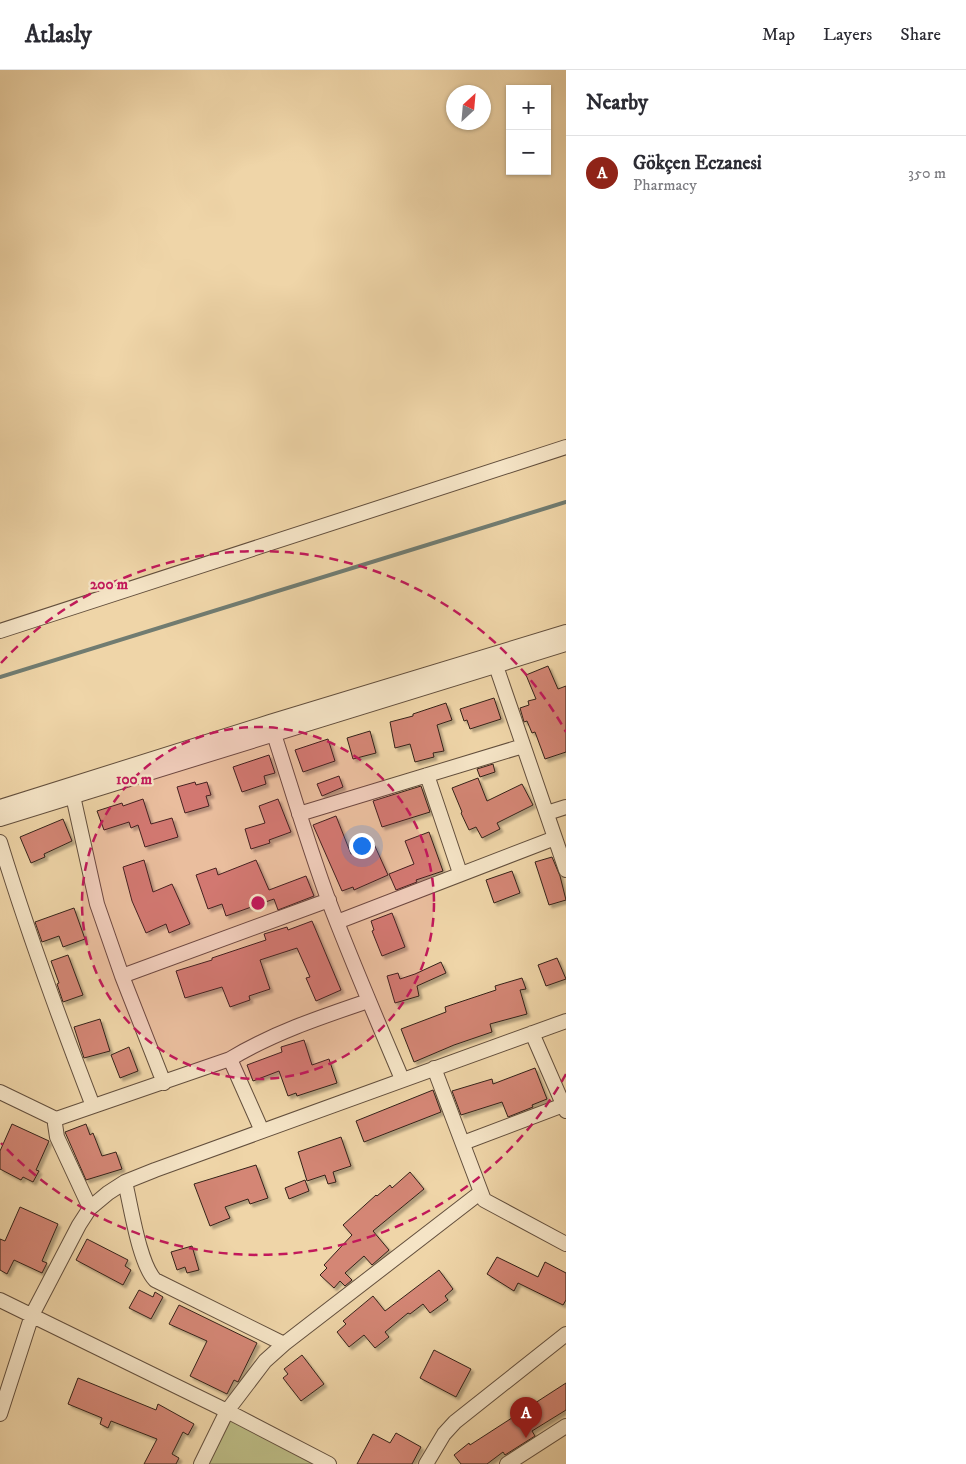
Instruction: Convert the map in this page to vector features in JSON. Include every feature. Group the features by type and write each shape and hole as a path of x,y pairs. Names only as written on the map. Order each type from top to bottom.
{"street":[{"path":"0,631 566,447"},
{"path":"0,819 272,728 496,666 565,644"},
{"path":"0,807 565,644"},
{"path":"496,666 566,870"},
{"path":"272,728 328,900 368,1001 402,1079"},
{"path":"299,814 523,746"},
{"path":"427,775 460,873"},
{"path":"73,796 97,904 122,976 164,1083"},
{"path":"547,813 566,807"},
{"path":"337,922 555,838"},
{"path":"0,842 51,999 94,1106"},
{"path":"122,976 328,900"},
{"path":"0,1092 56,1119 230,1060 248,1048 304,1023 368,1001"},
{"path":"0,1414 32,1315 64,1251 90,1208 108,1192 126,1182 262,1131 566,1021"},
{"path":"462,1143 565,1107 532,1033"},
{"path":"230,1060 262,1131"},
{"path":"434,1068 484,1200 566,1244"},
{"path":"56,1119 57,1137 90,1208"},
{"path":"126,1182 144,1261 150,1275 155,1280 284,1344"},
{"path":"201,1464 227,1411 265,1361 284,1344 481,1192"},
{"path":"0,1300 227,1411 329,1464"},
{"path":"426,1464 444,1434 455,1422 566,1334"},
{"path":"507,1464 566,1426"}],"green space":[{"path":"227,1411 329,1464 201,1464"}],"building":[{"path":"548,666 558,689 566,686 566,752 545,759 535,732 532,733 527,721 524,722 520,708 529,705 528,701 536,699 526,675"},
{"path":"494,698 501,719 470,729 467,720 464,721 460,709"},
{"path":"446,703 452,720 437,725 444,751 433,753 434,757 415,762 410,744 395,748 390,722 413,716 413,714"},
{"path":"370,731 376,753 353,759 347,738"},
{"path":"328,739 335,761 303,772 295,750"},
{"path":"269,755 275,773 264,776 266,784 242,792 233,767"},
{"path":"493,764 495,772 480,777 477,769"},
{"path":"339,776 343,787 322,796 317,784"},
{"path":"478,778 487,801 522,784 533,805 497,823 500,829 482,838 476,827 469,830 452,788"},
{"path":"195,782 196,785 207,782 211,795 206,796 209,806 185,813 177,787"},
{"path":"421,786 430,812 382,827 373,801"},
{"path":"143,799 151,824 172,818 178,837 145,847 138,825 131,828 129,822 104,830 97,811 122,803 123,806"},
{"path":"278,799 291,832 269,840 270,843 251,849 245,829 265,823 259,806"},
{"path":"336,816 351,854 374,844 388,875 354,890 353,887 342,891 313,825"},
{"path":"63,819 72,841 44,854 45,857 31,863 20,837"},
{"path":"429,832 443,871 416,880 417,882 396,890 389,874 414,864 405,841"},
{"path":"552,857 560,876 566,900 549,905 535,862"},
{"path":"144,860 153,892 172,884 190,924 169,933 166,924 146,933 132,901 123,867"},
{"path":"256,860 269,890 306,876 314,896 278,910 274,899 226,916 222,904 208,909 196,875 216,868 218,875"},
{"path":"512,871 520,893 494,903 486,880"},
{"path":"74,908 85,939 63,947 59,936 42,942 35,922"},
{"path":"392,913 405,947 382,956 372,931 374,930 371,921"},
{"path":"312,921 341,990 316,1001 306,978 310,977 297,948 260,960 270,989 249,996 250,1000 230,1007 222,987 185,998 176,971 266,940 264,934 287,927 288,930"},
{"path":"68,955 83,995 63,1002 51,961"},
{"path":"557,958 566,979 546,986 538,965"},
{"path":"441,962 446,973 417,986 419,996 395,1003 387,976 398,973 400,979"},
{"path":"522,978 526,989 520,990 527,1014 490,1024 492,1032 454,1045 414,1062 401,1029 446,1012 445,1007 496,990 495,986"},
{"path":"100,1019 110,1051 84,1058 74,1027"},
{"path":"304,1040 312,1065 329,1059 337,1083 297,1096 296,1093 288,1096 279,1071 253,1081 247,1065 282,1052 281,1047"},
{"path":"129,1047 138,1071 120,1078 111,1055"},
{"path":"535,1068 547,1099 508,1117 502,1102 461,1115 452,1091 492,1079 493,1084"},
{"path":"433,1090 441,1112 364,1142 356,1121"},
{"path":"12,1124 49,1141 36,1170 39,1171 33,1182 23,1177 21,1180 0,1169 0,1151"},
{"path":"86,1124 90,1135 93,1133 102,1156 116,1152 122,1169 86,1180 65,1132"},
{"path":"341,1137 351,1166 333,1172 336,1182 328,1184 325,1175 307,1181 298,1152"},
{"path":"256,1165 268,1198 250,1204 248,1199 225,1207 230,1218 210,1226 194,1184"},
{"path":"410,1172 424,1189 373,1231 389,1250 372,1265 364,1256 345,1273 352,1280 345,1286 340,1281 334,1288 320,1275 327,1268 324,1265 352,1235 343,1225 376,1195 390,1185 392,1188"},
{"path":"305,1180 309,1191 289,1199 285,1188"},
{"path":"20,1207 58,1224 42,1261 47,1263 42,1273 14,1260 7,1274 0,1270 0,1239 5,1241"},
{"path":"87,1239 128,1260 125,1266 131,1270 123,1285 76,1260"},
{"path":"192,1246 199,1270 187,1273 185,1267 177,1270 171,1252"},
{"path":"497,1257 538,1277 545,1262 566,1273 566,1300 563,1305 518,1283 514,1291 487,1274"},
{"path":"439,1270 453,1289 445,1296 448,1300 430,1313 423,1304 410,1314 408,1313 385,1332 389,1337 375,1348 364,1335 349,1347 337,1332 346,1324 343,1321 373,1296 385,1311"},
{"path":"139,1290 153,1297 155,1292 163,1297 151,1319 129,1308"},
{"path":"179,1305 257,1343 238,1382 234,1380 227,1394 190,1376 207,1341 169,1324"},
{"path":"434,1350 471,1369 456,1397 420,1378"},
{"path":"302,1355 324,1384 301,1401 283,1378 288,1374 284,1369"},
{"path":"78,1378 156,1410 158,1404 194,1424 188,1435 183,1432 172,1454 179,1458 176,1464 144,1464 157,1439 111,1421 108,1428 100,1424 102,1418 68,1404"},
{"path":"566,1383 566,1410 532,1431 535,1436 505,1455 503,1452 487,1464 461,1464 454,1455 469,1443 470,1445"},
{"path":"396,1433 421,1447 412,1464 357,1464 373,1434 390,1443"}],"waterway":[{"path":"0,677 566,502"}],"place":[{"name":"Gökçen Eczanesi","path":"526,1438"}]}
